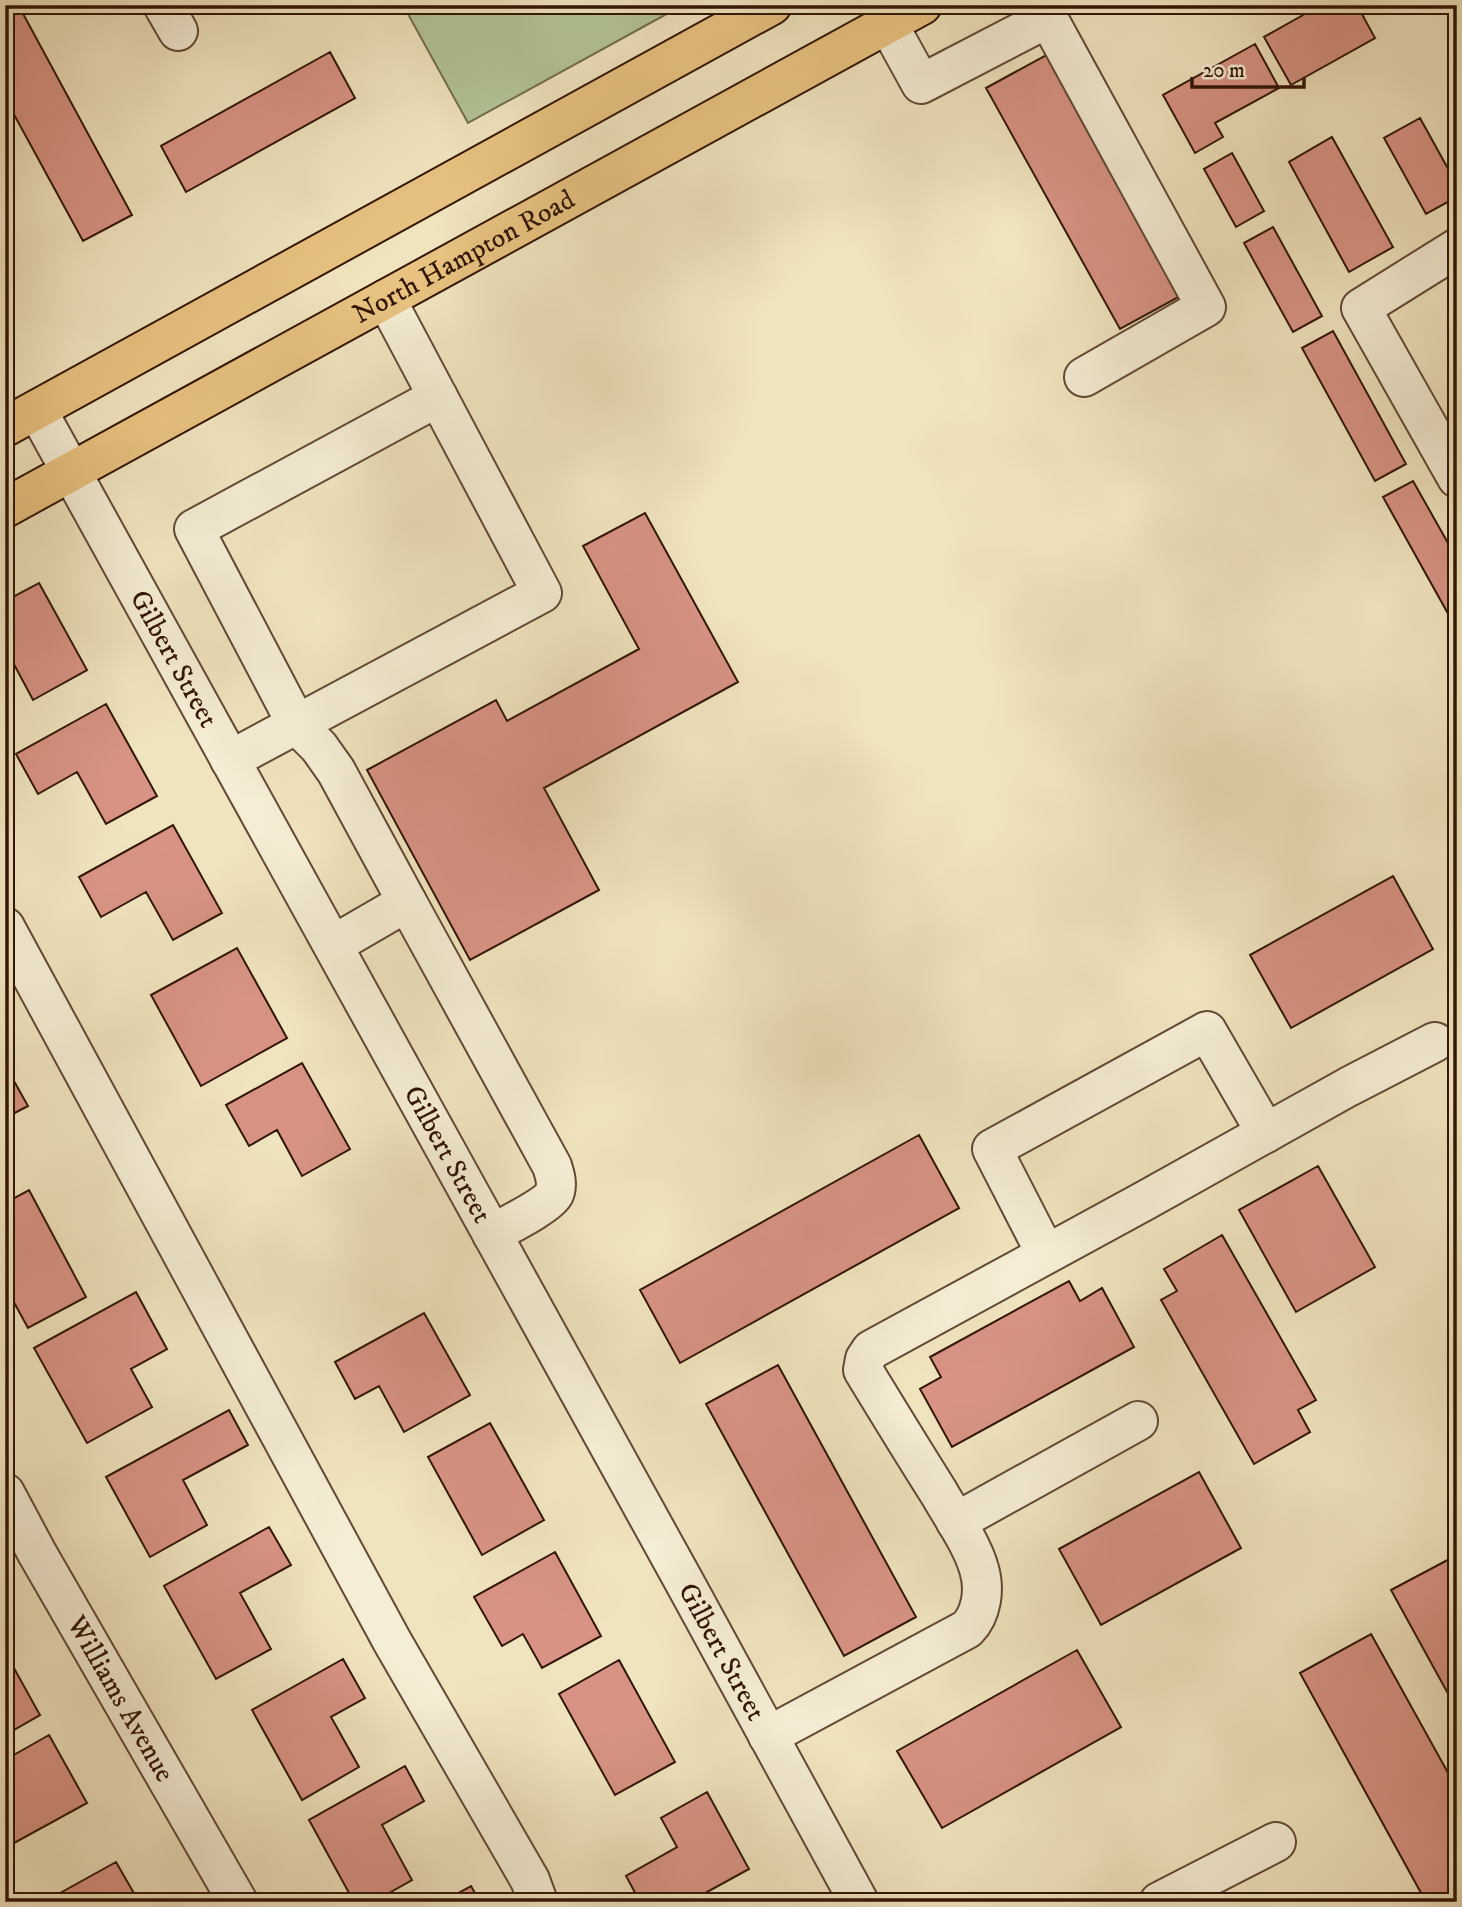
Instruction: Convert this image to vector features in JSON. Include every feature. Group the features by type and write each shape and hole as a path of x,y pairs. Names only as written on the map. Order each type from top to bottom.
{"main road":[{"path":"21,418 772,5"},
{"name":"North Hampton Road","path":"5,508 922,5"}],"street":[{"path":"888,24 921,84 1048,18 1206,307 1084,377"},
{"path":"1457,248 1362,307 1457,478"},
{"path":"230,760 542,593 386,299"},
{"path":"438,397 194,529 297,724 319,747 336,771 552,1166 556,1179 554,1193 546,1202 492,1234"},
{"name":"Gilbert Street","path":"21,418 71,472 859,1902"},
{"path":"333,946 407,902"},
{"path":"5,927 392,1641 530,1880 538,1902"},
{"path":"1046,1254 992,1149 1004,1142 1207,1031 1266,1133"},
{"path":"768,1736 967,1629 975,1621 980,1605 982,1589 979,1569 956,1522 863,1370 865,1359 871,1350 1348,1087 1435,1042"},
{"path":"956,1522 1139,1421"},
{"name":"Williams Avenue","path":"5,1493 237,1902"},
{"path":"1159,1902 1276,1842"}],"green space":[{"path":"403,5 683,5 468,123"}],"building":[{"path":"1321,5 1357,5 1375,38 1291,85 1264,37"},
{"path":"21,10 132,215 83,241 5,98 5,18"},
{"path":"1255,44 1279,88 1215,123 1223,137 1195,153 1163,95"},
{"path":"330,52 355,98 186,192 161,146"},
{"path":"1050,53 1184,294 1120,329 986,88"},
{"path":"1420,118 1457,185 1457,197 1426,214 1384,138"},
{"path":"1332,137 1393,247 1349,272 1289,162"},
{"path":"1232,153 1264,211 1236,227 1204,169"},
{"path":"1273,227 1322,316 1293,332 1244,243"},
{"path":"1333,331 1406,464 1375,481 1302,348"},
{"path":"1413,481 1457,559 1456,628 1383,497"},
{"path":"645,513 738,682 544,788 599,890 470,960 367,770 496,700 507,721 639,649 583,546"},
{"path":"39,583 87,670 33,700 8,653 5,654 5,601"},
{"path":"106,704 157,796 106,824 77,772 38,794 16,754"},
{"path":"173,825 222,913 173,940 146,892 101,917 79,877"},
{"path":"1393,876 1433,949 1291,1028 1250,955"},
{"path":"237,948 287,1038 201,1086 151,995"},
{"path":"302,1063 350,1149 302,1176 277,1130 249,1146 226,1105"},
{"path":"5,1065 28,1106 5,1118"},
{"path":"919,1135 959,1208 680,1363 640,1290"},
{"path":"1318,1166 1375,1267 1296,1312 1239,1210"},
{"path":"29,1190 86,1297 28,1328 5,1286 5,1203"},
{"path":"1222,1235 1316,1400 1298,1410 1310,1432 1254,1464 1161,1300 1177,1291 1164,1269"},
{"path":"1069,1281 1080,1301 1102,1288 1134,1347 952,1447 920,1389 941,1377 930,1357"},
{"path":"136,1292 167,1349 131,1369 152,1407 87,1443 34,1348"},
{"path":"424,1313 470,1395 404,1432 379,1386 355,1399 335,1362"},
{"path":"778,1365 916,1617 844,1656 706,1404"},
{"path":"229,1410 248,1445 183,1480 207,1525 150,1557 106,1477"},
{"path":"490,1423 544,1520 482,1555 428,1457"},
{"path":"1199,1472 1241,1548 1101,1625 1059,1549"},
{"path":"269,1527 291,1565 240,1593 271,1649 216,1679 164,1586"},
{"path":"555,1552 601,1636 542,1668 523,1634 502,1646 474,1597"},
{"path":"1457,1555 1457,1710 1391,1590"},
{"path":"1371,1634 1457,1789 1457,1902 1426,1902 1300,1673"},
{"path":"1077,1650 1121,1727 942,1828 897,1751"},
{"path":"5,1652 40,1715 5,1735"},
{"path":"343,1659 365,1698 331,1717 359,1767 302,1800 252,1710"},
{"path":"619,1660 675,1762 615,1795 559,1694"},
{"path":"49,1735 87,1803 5,1848 5,1760"},
{"path":"405,1766 424,1801 382,1825 412,1880 373,1902 354,1902 309,1820"},
{"path":"707,1792 749,1869 689,1902 640,1902 626,1876 677,1847 661,1818"},
{"path":"116,1862 139,1902 44,1902"},
{"path":"471,1886 480,1902 442,1902"}]}
